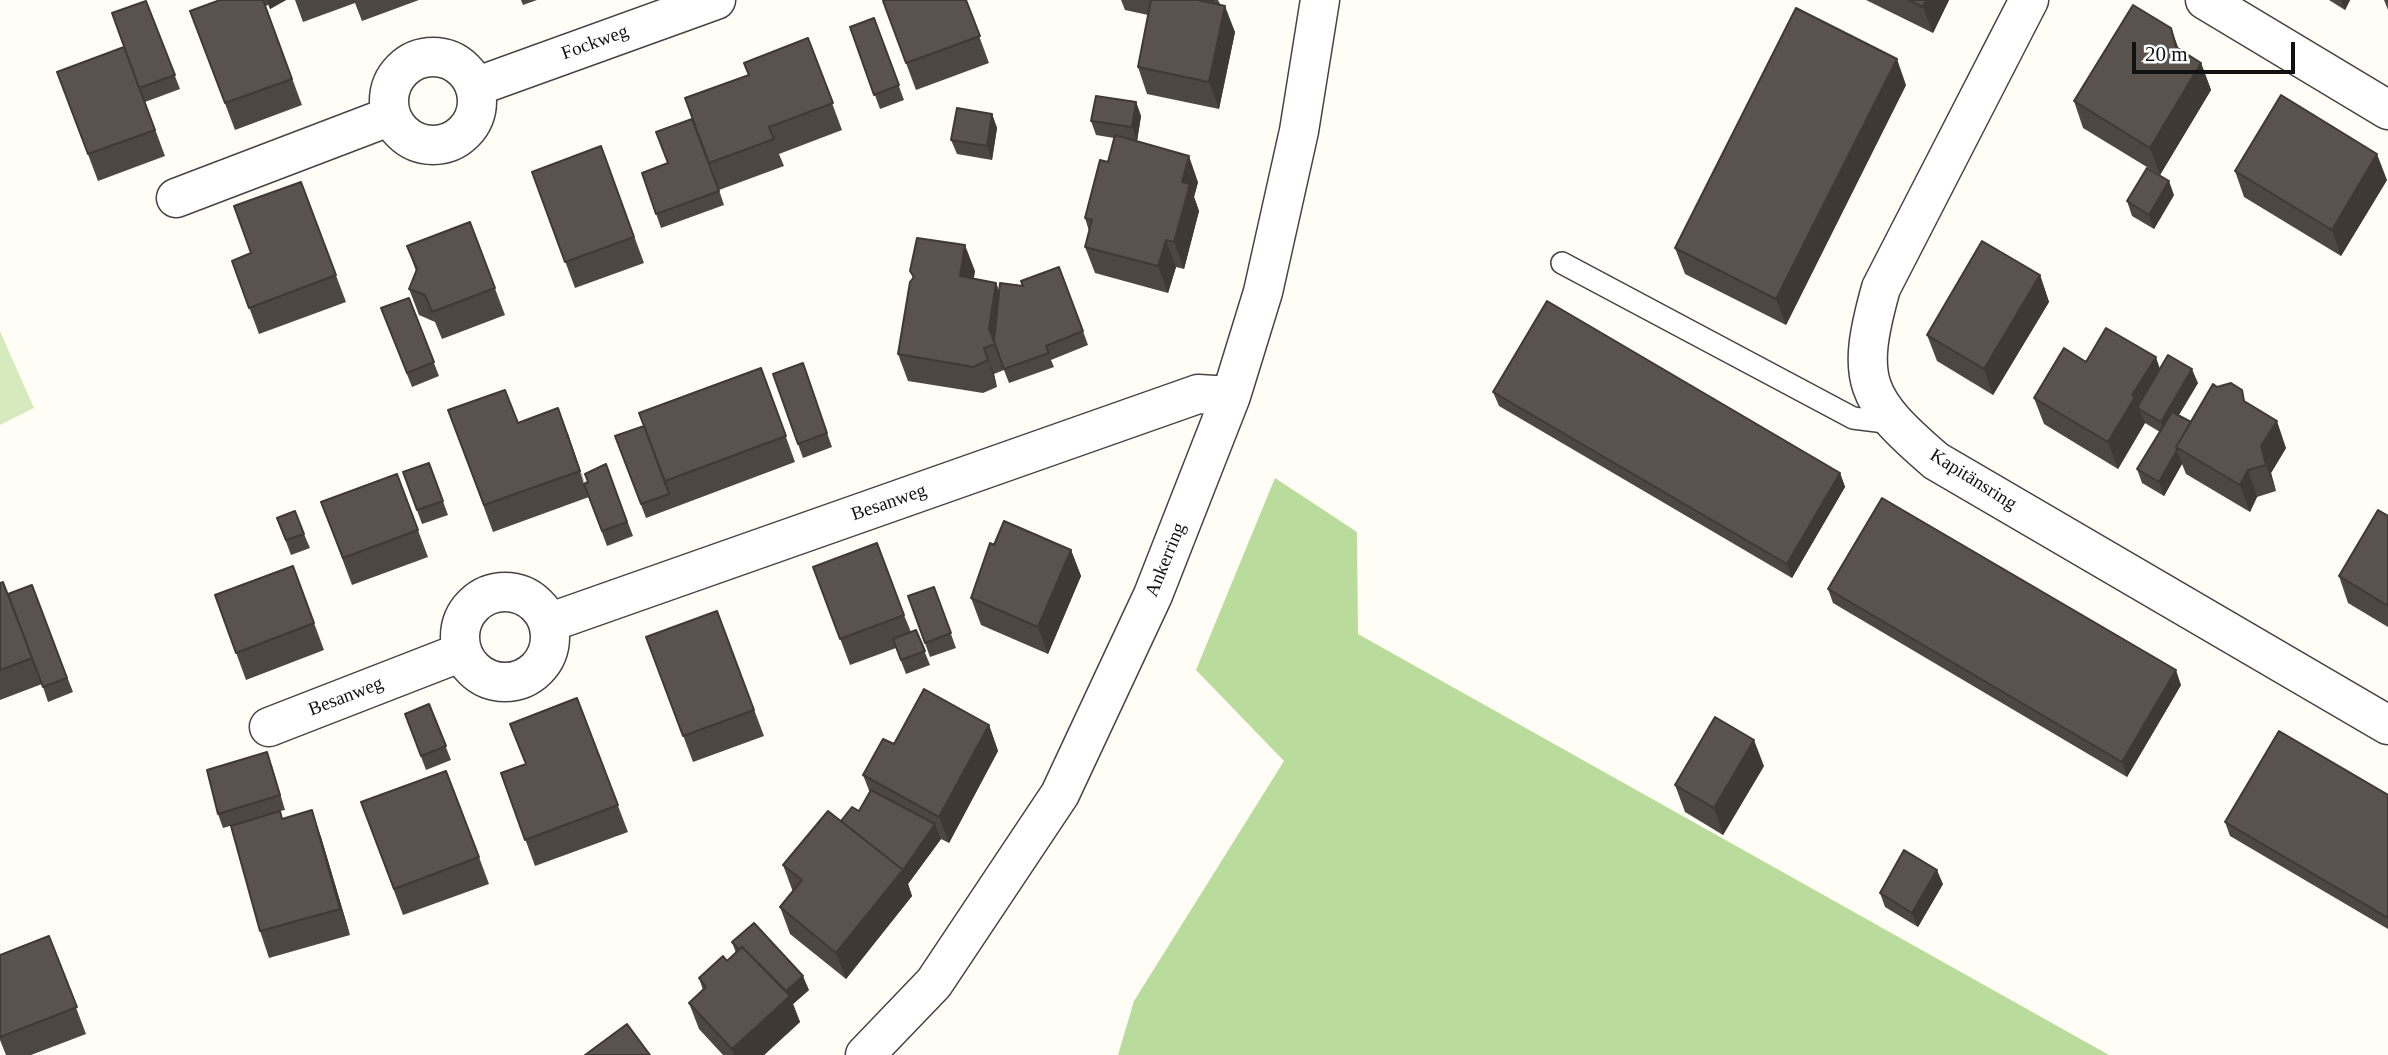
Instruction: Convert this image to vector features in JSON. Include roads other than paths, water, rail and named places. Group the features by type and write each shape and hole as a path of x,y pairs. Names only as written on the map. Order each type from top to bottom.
{"street":[{"name":"Fockweg","path":"475,87 716,0"},
{"name":"Ankerring","path":"865,1055 934,983 1060,793 1153,595 1231,397 1263,292 1299,131 1320,0"},
{"name":"Kapitänsring","path":"2029,0 1881,288 1867,338 1867,378 1893,423 1936,461 2388,725"},
{"path":"2205,0 2388,110"},
{"path":"436,57 453,61 466,72 475,87 477,107 471,125 457,139 437,146 418,143 401,132 391,116 388,98 394,81 404,68 419,59 436,57"},
{"path":"176,198 391,116"},
{"name":"Besanweg","path":"548,623 1198,394 1231,397"},
{"path":"500,592 521,594 538,605 548,623 551,640 546,657 535,671 520,680 502,683 486,678 471,667 462,652 460,632 467,612 481,598 500,592"},
{"name":"Besanweg","path":"269,727 462,652"}],"lane":[{"path":"1562,264 1853,418 1893,423"}]}
